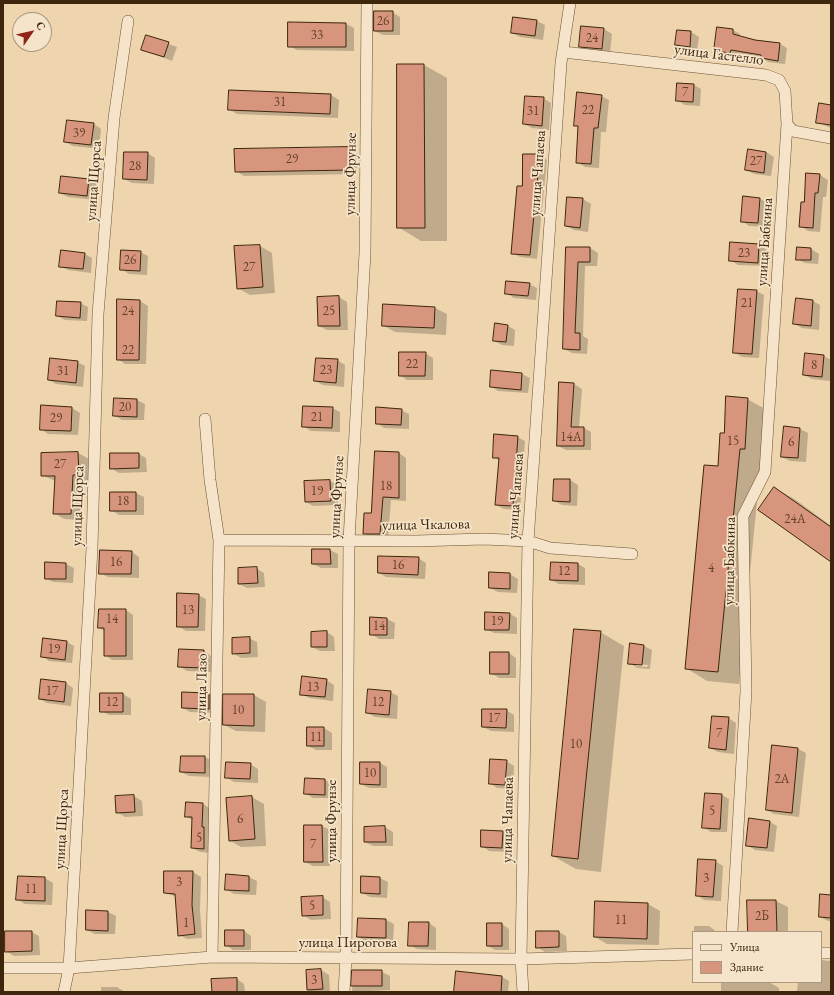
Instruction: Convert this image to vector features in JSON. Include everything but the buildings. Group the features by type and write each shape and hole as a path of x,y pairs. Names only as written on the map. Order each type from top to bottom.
{"street":[{"name":"улица Фрунзе","path":"344,992 346,957 349,540 365,253 367,3"},
{"name":"улица Чапаева","path":"523,992 521,959 528,541 563,52 570,3"},
{"name":"улица Щорса","path":"64,992 69,968 92,548 98,314 114,118 128,21"},
{"name":"улица Гастелло","path":"563,52 766,75 780,80 785,91 787,124"},
{"path":"787,124 793,130 831,138"},
{"name":"улица Бабкина","path":"732,931 746,691 743,516 765,472 787,124"},
{"name":"улица Лазо","path":"205,419 210,480 219,540 212,957"},
{"name":"улица Чкалова","path":"219,540 349,540 416,542 484,539 528,541 550,548 632,554"},
{"name":"улица Пирогова","path":"3,968 69,968 212,957 521,959 692,954"}]}
